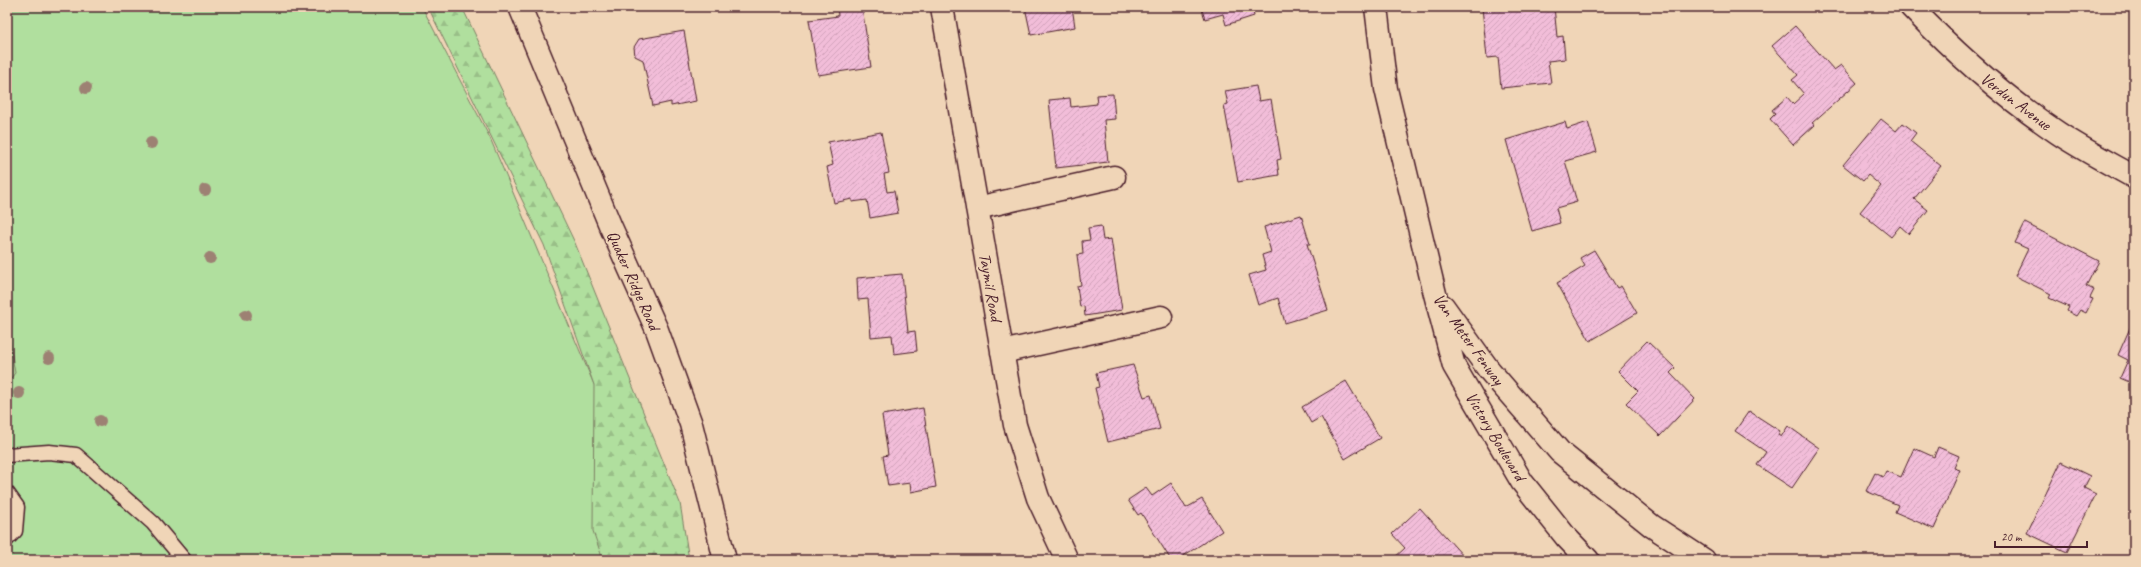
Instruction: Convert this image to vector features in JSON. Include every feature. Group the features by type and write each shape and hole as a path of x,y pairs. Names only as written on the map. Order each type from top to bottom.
{"street":[{"name":"Quaker Ridge Road","path":"520,7 607,217 657,330 691,424 724,560"},
{"name":"Taymil Road","path":"942,7 1015,425 1038,498 1067,560"},
{"name":"Van Meter Fenway","path":"1376,7 1386,89 1434,294 1489,370 1560,452 1652,526 1704,560"},
{"name":"Verdun Avenue","path":"1911,7 1944,41 2004,94 2059,133 2134,177"},
{"path":"977,208 1114,177"},
{"name":"Victory Boulevard","path":"1434,294 1454,366 1522,482 1566,537 1588,560"},
{"path":"1002,352 1161,317"}],"lane":[{"path":"7,455 49,452 76,455 153,523 184,560"},
{"path":"7,493 17,507 15,531 7,539"}],"green space":[{"path":"7,7 422,7 490,138 668,560 7,560"},
{"path":"428,7 462,7 575,243 680,503 689,560 603,560 593,531 594,385 544,245"},
{"path":"7,326 15,373 7,383"}],"building":[{"path":"837,7 862,7 871,67 818,75 809,20 838,16"},
{"path":"1025,7 1072,7 1075,27 1031,35"},
{"path":"1201,7 1252,7 1254,16 1226,25 1223,14 1205,19"},
{"path":"1482,7 1554,7 1557,37 1563,36 1565,59 1548,61 1551,83 1501,88 1498,57 1487,58"},
{"path":"1795,26 1834,70 1841,65 1857,83 1812,123 1815,125 1793,145 1770,119 1775,114 1772,110 1787,97 1793,104 1804,94 1792,80 1798,75 1772,46"},
{"path":"684,31 696,101 671,106 671,102 653,106 643,60 635,56 634,47 639,39"},
{"path":"1256,86 1259,101 1271,99 1281,159 1277,160 1279,175 1238,182 1224,105 1228,104 1225,91"},
{"path":"1113,94 1115,119 1104,120 1108,162 1056,168 1049,100 1070,98 1071,107 1097,104 1096,95"},
{"path":"1881,119 1896,131 1903,123 1916,133 1910,141 1941,166 1914,199 1928,210 1909,234 1900,226 1891,237 1860,212 1881,186 1868,175 1863,181 1843,165"},
{"path":"1565,122 1567,129 1588,122 1597,152 1565,161 1577,202 1556,208 1560,223 1532,231 1506,140"},
{"path":"881,132 889,173 884,174 887,192 894,191 898,213 870,218 867,200 852,202 852,199 834,203 827,167 833,165 828,142"},
{"path":"1301,215 1310,244 1307,244 1328,310 1285,323 1278,298 1258,305 1249,275 1266,270 1262,255 1271,252 1264,227"},
{"path":"2025,223 2099,261 2086,286 2094,290 2090,298 2093,299 2086,313 2080,310 2076,316 2067,311 2069,307 2049,298 2051,294 2015,276 2028,249 2015,243"},
{"path":"1101,226 1103,240 1111,239 1122,310 1085,316 1084,306 1080,307 1077,286 1081,285 1077,255 1083,254 1082,241 1090,240 1088,228"},
{"path":"1594,250 1617,288 1621,286 1637,313 1590,341 1557,283 1585,266 1580,258"},
{"path":"902,274 908,332 915,331 917,351 894,354 892,335 871,337 868,299 858,300 857,278"},
{"path":"2134,319 2134,384 2120,378 2128,360 2118,355"},
{"path":"1647,341 1675,368 1670,373 1695,399 1660,436 1626,403 1638,391 1618,371"},
{"path":"1133,365 1144,397 1151,395 1160,429 1108,442 1095,388 1099,387 1096,373"},
{"path":"1346,381 1380,438 1345,459 1321,417 1311,423 1302,407"},
{"path":"923,408 936,487 911,492 910,483 888,486 883,456 888,455 882,415"},
{"path":"1749,411 1780,431 1778,435 1781,437 1788,426 1819,448 1792,488 1757,465 1766,452 1735,431"},
{"path":"1938,447 1959,456 1954,468 1960,470 1934,529 1895,512 1898,505 1866,491 1875,473 1883,477 1886,471 1901,477 1914,448 1934,457"},
{"path":"2061,462 2090,476 2084,488 2096,494 2067,552 2027,533"},
{"path":"1171,483 1186,508 1202,499 1222,531 1177,560 1171,560 1141,513 1138,515 1128,500 1146,488 1152,496"},
{"path":"1420,508 1464,557 1461,560 1392,560 1405,548 1392,534"}]}
